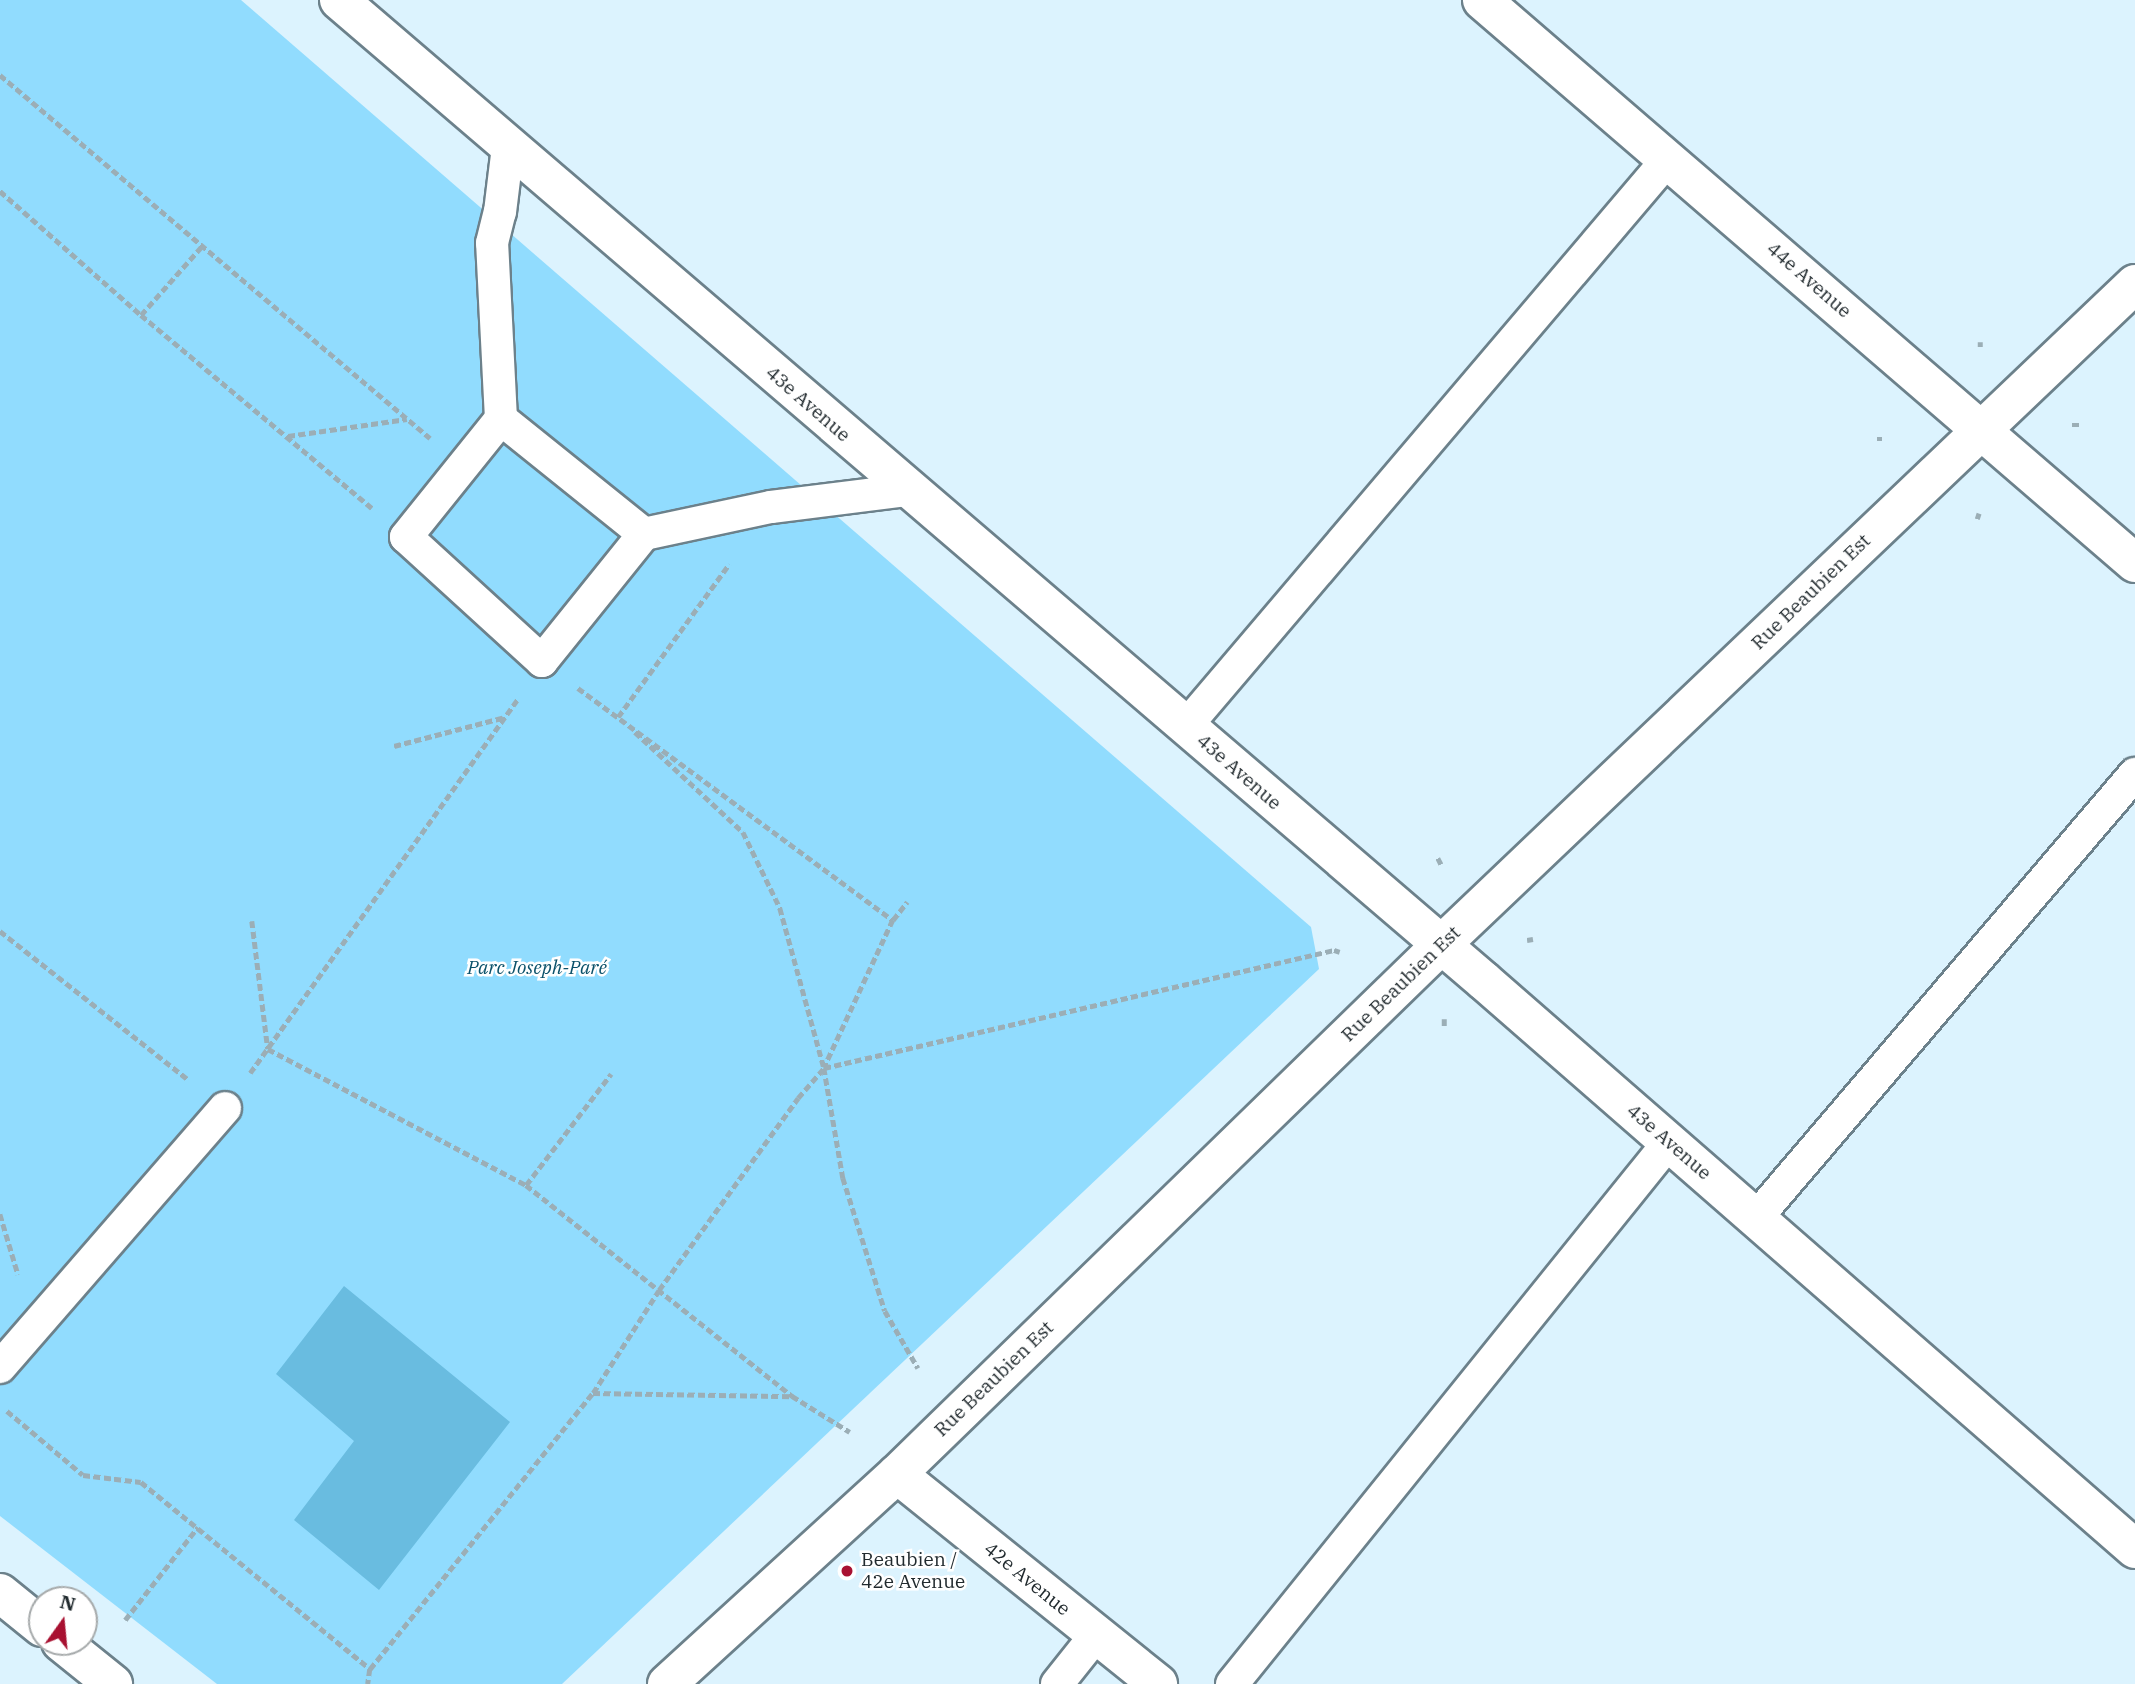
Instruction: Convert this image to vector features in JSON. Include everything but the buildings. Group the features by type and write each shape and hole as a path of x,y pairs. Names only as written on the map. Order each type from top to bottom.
{"street":[{"name":"43e Avenue","path":"340,0 908,490 1442,944 2135,1549"},
{"name":"44e Avenue","path":"1482,0 2135,563"},
{"name":"Rue Beaubien Est","path":"667,1684 897,1474 1442,944 2135,284"},
{"name":"42e Avenue","path":"897,1474 1158,1684"},
{"path":"0,1592 28,1615"},
{"path":"75,1656 99,1680"}],"lane":[{"path":"508,147 500,212 492,243 501,419 406,537 542,662 645,534 771,507 908,490"},
{"path":"1186,726 1668,159"},
{"path":"501,419 645,534"},
{"path":"1756,1218 2135,774"},
{"path":"0,1367 225,1108"},
{"path":"1232,1684 1669,1142"},
{"path":"1057,1684 1096,1635"}],"path":[{"path":"0,75 464,466"},
{"path":"0,191 141,315 406,537"},
{"path":"141,315 203,245"},
{"path":"287,436 407,419"},
{"path":"2072,425 2080,425"},
{"path":"616,715 771,507"},
{"path":"0,931 225,1108 506,717 542,662 893,920"},
{"path":"616,715 743,832 780,908 824,1068 843,1178 885,1311 918,1368"},
{"path":"394,746 506,717"},
{"path":"1438,858 1441,864"},
{"path":"368,1684 370,1669 593,1393 659,1290 798,1098 824,1068 893,920 907,902"},
{"path":"252,921 268,1049"},
{"path":"824,1068 1334,950 1340,952"},
{"path":"1444,1019 1444,1026"},
{"path":"268,1049 526,1185 792,1396 850,1432"},
{"path":"526,1185 611,1074"},
{"path":"0,1214 35,1328"},
{"path":"593,1393 792,1396"},
{"path":"0,1406 83,1475 141,1482 370,1669"},
{"path":"125,1620 198,1527"}],"green space":[{"name":"Parc Joseph-Paré","path":"0,0 241,0 1311,927 1319,969 562,1684 217,1684 98,1592 98,1586 90,1586 0,1516"}],"shaded area":[{"path":"344,1286 510,1422 379,1590 294,1520 354,1441 276,1374"}],"place":[{"name":"Beaubien / 42e Avenue","path":"847,1571"}]}
